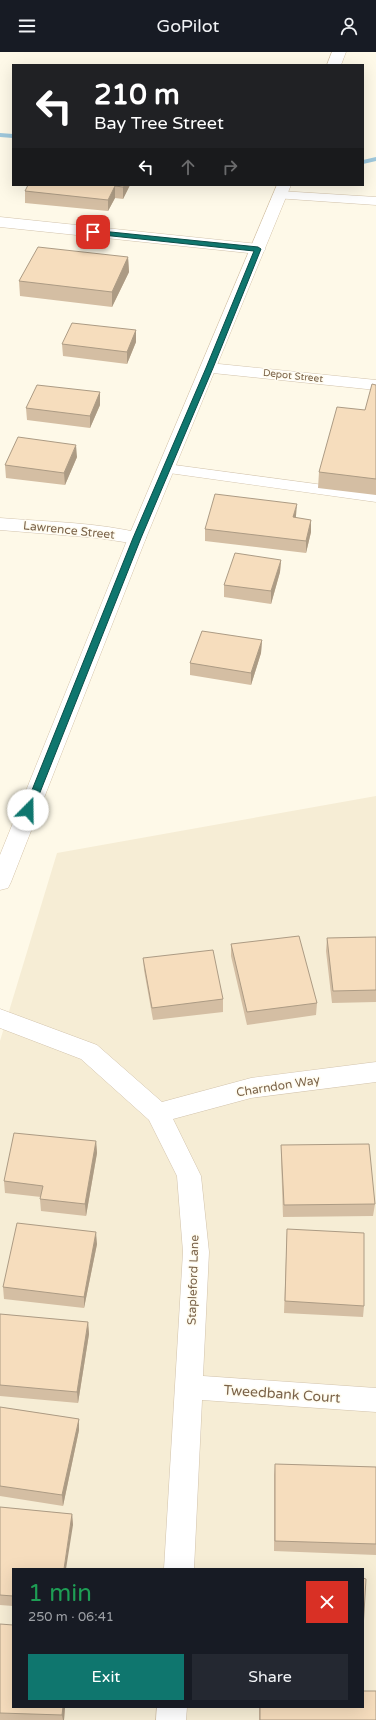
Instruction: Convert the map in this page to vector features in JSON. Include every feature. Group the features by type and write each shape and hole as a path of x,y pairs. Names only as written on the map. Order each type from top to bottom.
{"street":[{"path":"334,64 339,52"},
{"path":"0,882 137,538 282,190"},
{"path":"0,222 258,249"},
{"name":"Depot Street","path":"209,368 376,384"},
{"name":"Lawrence Street","path":"0,524 98,532 137,538"},
{"name":"Stapleford Lane","path":"0,1018 89,1052 158,1113 190,1176 196,1252 179,1568"},
{"name":"Charndon Way","path":"158,1113 251,1088 376,1072"},
{"name":"Tweedbank Court","path":"188,1387 376,1400"},
{"path":"171,1720 172,1708"}],"lane":[{"path":"282,190 376,201"},
{"path":"167,469 376,498"}],"shaded area":[{"path":"376,796 376,1720 0,1720 0,1041 57,853"}],"building":[{"path":"28,186 115,186 108,200 25,191"},
{"path":"38,247 128,257 112,292 19,281"},
{"path":"72,323 136,330 127,352 62,344"},
{"path":"372,384 376,385 376,479 319,472 337,407 365,410"},
{"path":"37,385 100,392 90,416 26,408"},
{"path":"18,437 76,445 64,473 5,465"},
{"path":"215,494 297,504 293,517 311,520 306,541 205,529"},
{"path":"235,553 281,560 271,591 224,585"},
{"path":"202,631 262,640 251,673 190,663"},
{"path":"299,936 317,1003 247,1012 231,944"},
{"path":"376,937 376,990 333,991 327,938"},
{"path":"213,950 223,999 152,1008 143,958"},
{"path":"14,1133 96,1141 85,1204 40,1199 43,1186 4,1181"},
{"path":"369,1144 375,1204 284,1205 281,1145"},
{"path":"17,1223 96,1232 84,1297 3,1287"},
{"path":"287,1229 364,1233 364,1306 285,1301"},
{"path":"0,1314 88,1322 77,1392 0,1385"},
{"path":"0,1407 79,1419 62,1495 0,1486"},
{"path":"275,1464 376,1467 376,1544 275,1541"},
{"path":"0,1507 72,1514 64,1568 12,1568 12,1596 0,1595"},
{"path":"364,1578 366,1579 364,1612"},
{"path":"0,1624 12,1625 12,1708 63,1708 62,1715 0,1713"},
{"path":"364,1691 376,1691 376,1720 260,1720 260,1708 364,1708"}],"waterway":[{"path":"0,135 12,136"},
{"path":"364,162 376,159"}],"route":[{"path":"28,810 137,538 258,249 93,232"}]}
